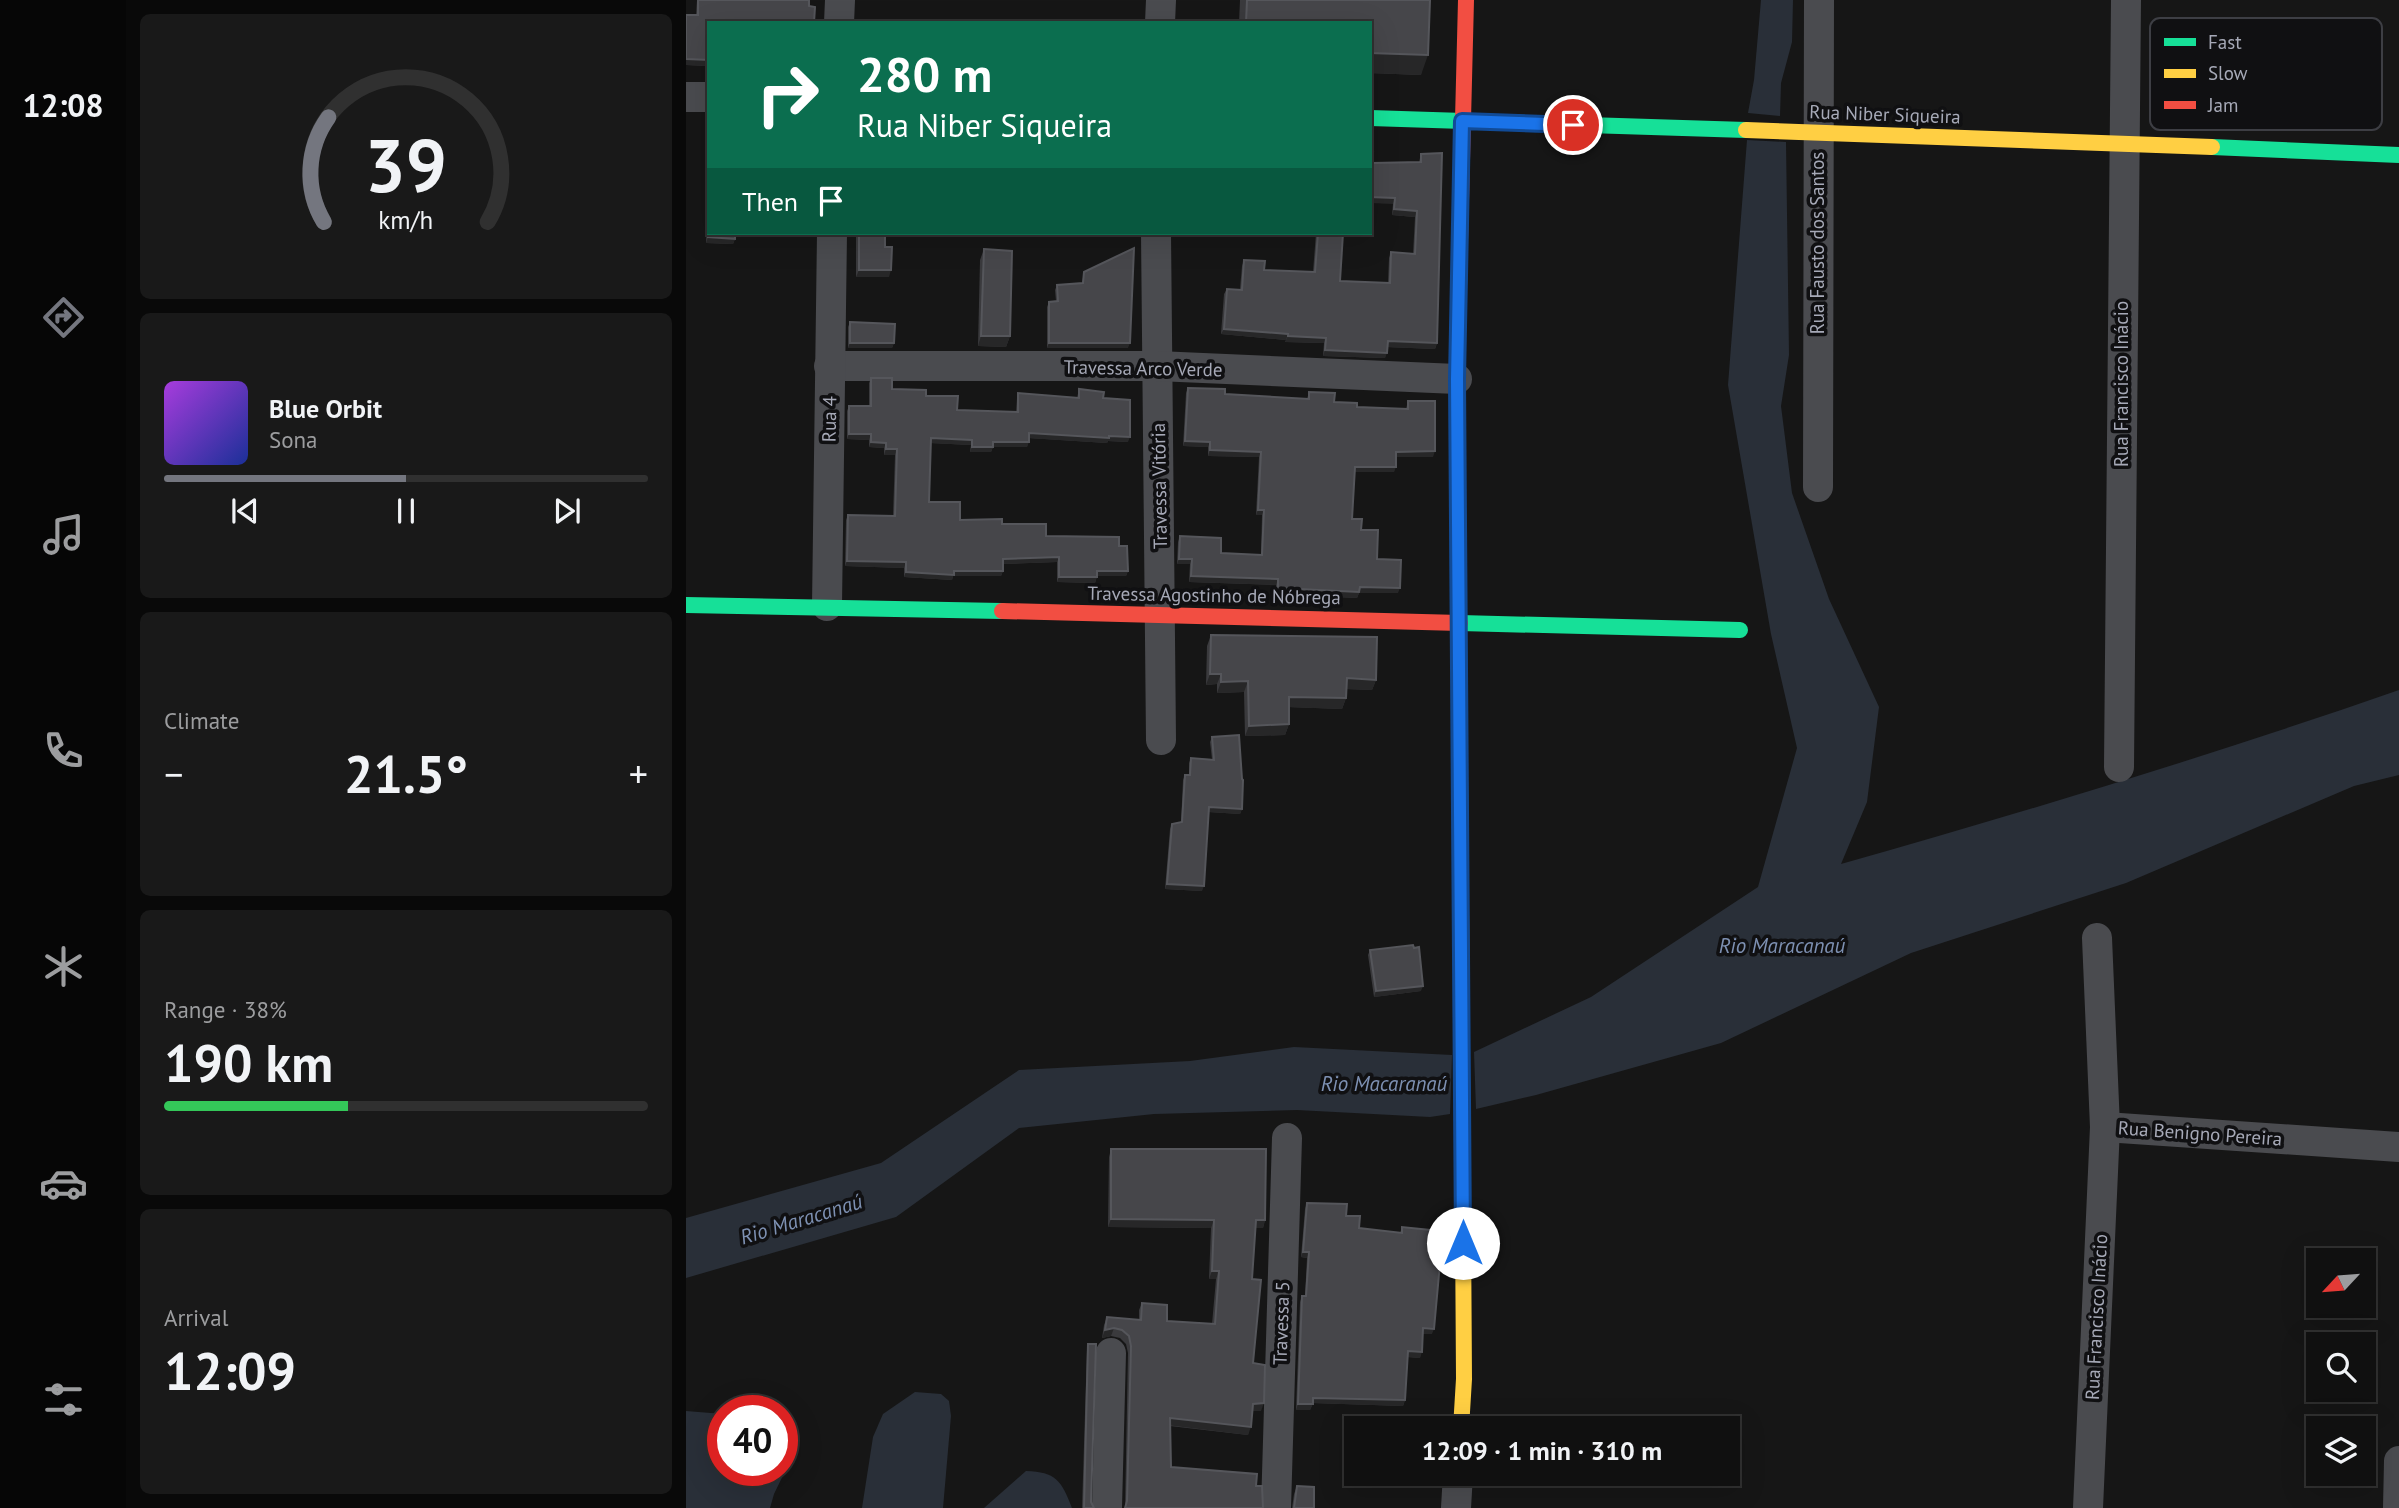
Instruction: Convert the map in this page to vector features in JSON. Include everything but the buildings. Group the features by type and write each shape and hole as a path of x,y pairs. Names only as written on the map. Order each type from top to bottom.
{"street":[{"path":"839,21 840,0"},
{"path":"1160,21 1161,0"},
{"path":"1462,1416 1464,1379 1457,379 1466,0"},
{"name":"Rua Fausto dos Santos","path":"1818,487 1819,0"},
{"name":"Rua Francisco Inácio","path":"2119,767 2126,0"},
{"path":"686,97 707,97"},
{"name":"Rua Niber Siqueira","path":"1372,118 2399,155"},
{"name":"Rua 4","path":"827,606 832,235"},
{"name":"Travessa Vitória","path":"1156,235 1161,740"},
{"name":"Travessa Arco Verde","path":"829,366 1157,366 1457,379"},
{"name":"Travessa Agostinho de Nóbrega","path":"686,605 827,606 1740,630"},
{"name":"Rua Benigno Pereira","path":"2097,938 2105,1127 2399,1147"},
{"name":"Rua Francisco Inácio","path":"2088,1508 2105,1127"},
{"name":"Travessa 5","path":"1276,1508 1287,1138"},
{"path":"1107,1508 1111,1353"},
{"path":"2398,1508 2399,1461"},
{"path":"1456,1508 1457,1486"}],"water":[{"path":"1761,0 1793,0 1792,42 1781,83 1780,116 1748,113 1754,80"},
{"name":"Rio Maracanaú","path":"1747,140 1786,142 1789,355 1781,406 1792,493 1829,599 1879,707 1867,802 1841,864 2122,781 2399,690 2399,775 2354,786 2126,883 1911,953 1721,1043 1476,1109 1474,1052 1591,997 1758,887 1797,748 1771,634 1728,385"},
{"name":"Rio Macaranaú","path":"1294,1047 1452,1055 1450,1114 1430,1117 1297,1110 1154,1114 1019,1128 896,1217 686,1278 686,1218 881,1163 1019,1070 1190,1061"},
{"path":"915,1392 941,1394 949,1401 951,1416 943,1508 862,1508 873,1437 883,1414"},
{"path":"686,1411 707,1413 707,1486 778,1486 770,1508 686,1508"},
{"path":"1026,1471 1044,1473 1056,1479 1072,1508 984,1508"}],"traffic: fast":[{"path":"1372,118 1746,130"},
{"path":"2212,147 2399,155"},
{"path":"1460,240 1457,379 1461,912"},
{"path":"686,605 1002,611"},
{"path":"1460,623 1740,630"}],"traffic: slow":[{"path":"1746,130 2212,147"},
{"path":"1461,912 1464,1379 1462,1416"}],"traffic: jam":[{"path":"1460,240 1466,0"},
{"path":"1002,611 1460,623"}],"route":[{"path":"1463,1243 1457,379 1462,121 1573,125"}]}
